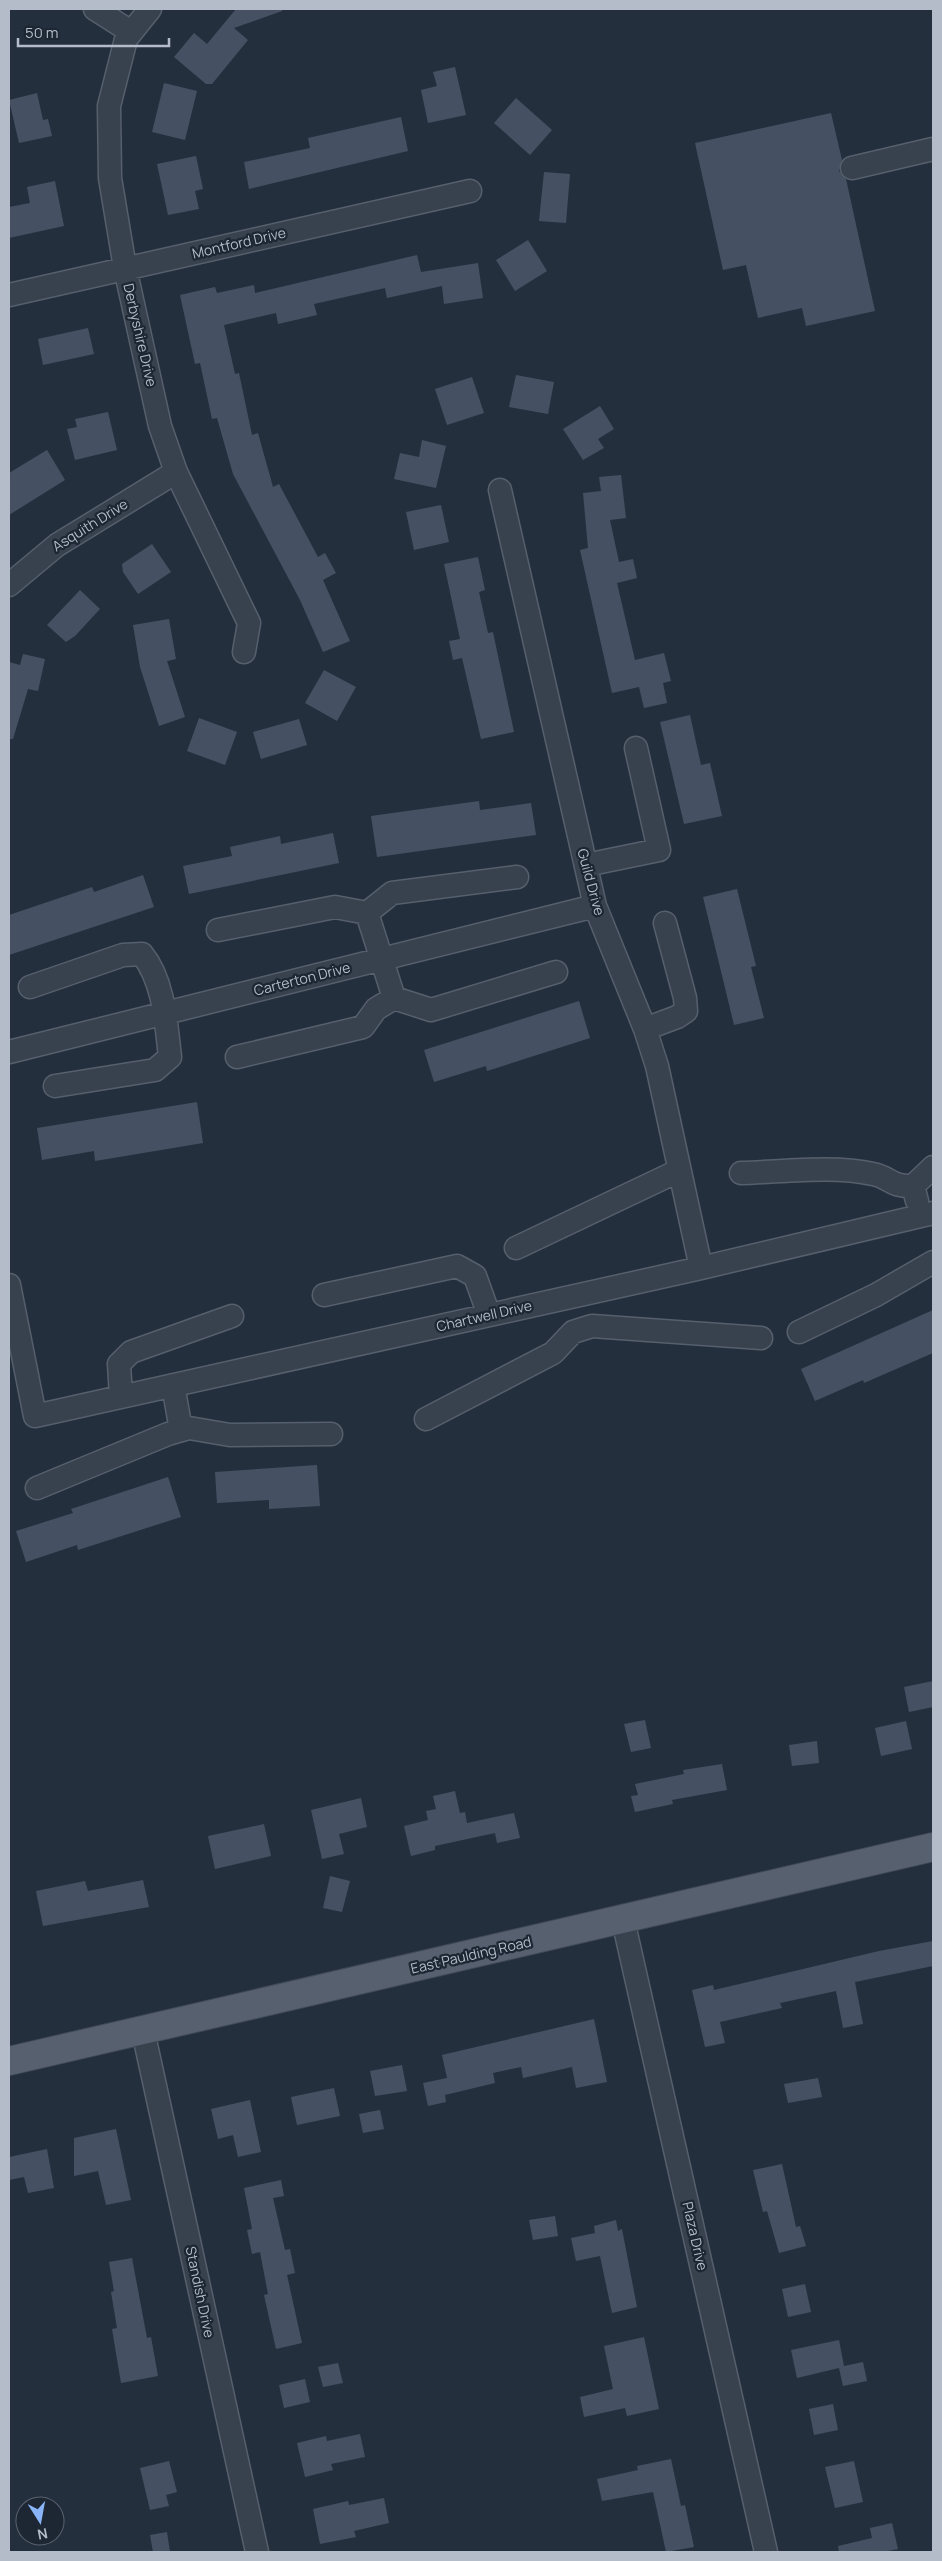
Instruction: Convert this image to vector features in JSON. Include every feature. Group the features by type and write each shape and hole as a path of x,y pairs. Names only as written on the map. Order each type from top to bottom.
{"main road":[{"name":"East Paulding Road","path":"9,2061 933,1847"}],"street":[{"path":"95,9 131,32"},
{"name":"Derbyshire Drive","path":"150,9 126,39 109,106 110,178 124,268 160,426 176,472 249,623 244,652"},
{"path":"852,168 933,149"},
{"name":"Montford Drive","path":"9,295 470,191"},
{"name":"Asquith Drive","path":"9,585 21,572 57,545 176,472"},
{"name":"Guild Drive","path":"500,490 595,906 645,1029 664,1093 678,1171 701,1268"},
{"path":"586,865 659,850 636,748"},
{"path":"218,930 335,907 367,913 392,893 517,877"},
{"name":"Carterton Drive","path":"9,1052 595,906"},
{"path":"367,913 380,959 394,998"},
{"path":"645,1029 677,1017 686,1011 685,998 665,923"},
{"path":"30,987 123,955 142,954 152,966 165,1013 170,1056 155,1070 56,1086"},
{"path":"237,1056 363,1027 376,1009 394,998 431,1010 556,972"},
{"path":"741,1173 836,1171 874,1174 898,1186 913,1186 933,1167"},
{"path":"516,1248 678,1171"},
{"path":"913,1186 928,1214"},
{"name":"Chartwell Drive","path":"9,1285 35,1416 701,1268 928,1214"},
{"path":"799,1332 876,1294 933,1262"},
{"path":"324,1295 457,1266 475,1276 489,1315"},
{"path":"575,1296 582,1330"},
{"path":"121,1397 119,1364 131,1352 232,1316"},
{"path":"426,1419 553,1352 574,1332 592,1326 761,1338"},
{"path":"173,1386 181,1430"},
{"path":"37,1488 189,1428 230,1435 331,1434"},
{"name":"Plaza Drive","path":"623,1920 766,2552"},
{"name":"Standish Drive","path":"143,2031 257,2552"}],"building":[{"path":"236,9 282,9 282,11 234,28 248,40 212,84 206,84 174,57 194,33 207,44"},
{"path":"455,67 466,115 428,123 421,90 437,86 433,72"},
{"path":"164,83 197,91 185,140 152,132"},
{"path":"37,93 43,120 48,119 52,136 19,143 9,100"},
{"path":"516,98 552,130 530,155 494,123"},
{"path":"831,113 842,160 839,171 846,179 875,311 806,326 802,308 758,318 746,265 723,270 695,143"},
{"path":"401,117 408,151 249,189 244,162 310,148 308,138"},
{"path":"196,156 203,189 195,191 199,209 168,215 157,164"},
{"path":"544,172 570,174 566,223 539,221"},
{"path":"55,181 64,226 9,238 9,207 30,203 27,187"},
{"path":"528,240 547,271 515,291 496,260"},
{"path":"417,255 421,272 478,263 483,298 444,304 442,286 387,298 385,288 314,304 317,315 278,324 276,313 224,325 235,374 239,373 252,435 258,433 273,487 279,484 318,557 325,553 336,573 323,580 350,641 323,652 300,600 233,474 217,418 212,419 200,363 195,364 180,295 215,287 217,293 254,285 255,293"},
{"path":"88,328 94,354 43,365 38,339"},
{"path":"516,375 554,382 548,414 509,407"},
{"path":"472,377 484,413 447,425 435,389"},
{"path":"600,406 614,429 598,439 604,448 583,460 563,429"},
{"path":"108,412 117,450 75,460 67,429 77,427 75,419"},
{"path":"422,440 446,446 436,488 394,479 400,453 419,457"},
{"path":"47,450 65,480 9,515 9,473"},
{"path":"621,475 626,518 610,520 619,562 633,559 637,578 617,583 635,660 664,653 671,681 663,683 667,703 644,708 639,687 612,693 580,550 588,548 583,493 601,491 599,477"},
{"path":"441,505 449,542 414,550 406,512"},
{"path":"152,544 171,572 138,594 123,572 122,564"},
{"path":"478,557 485,590 479,592 488,633 493,632 514,732 481,739 462,658 453,660 449,641 460,639 444,564"},
{"path":"80,590 100,609 75,636 66,642 47,625"},
{"path":"169,619 176,659 167,661 185,717 159,726 140,667 133,625"},
{"path":"23,654 45,659 38,691 28,689 13,739 9,739 9,662 20,665"},
{"path":"324,670 356,687 337,721 305,703"},
{"path":"690,715 701,765 710,763 722,816 684,824 660,722"},
{"path":"199,718 237,732 225,765 187,751"},
{"path":"299,719 307,745 261,759 253,732"},
{"path":"479,801 480,810 531,803 536,835 377,857 371,816"},
{"path":"333,833 339,863 189,894 183,866 232,856 230,847 280,836 281,844"},
{"path":"143,875 154,907 9,955 9,915 92,887 94,892"},
{"path":"737,889 756,966 751,967 764,1018 734,1025 703,897"},
{"path":"579,1001 590,1038 487,1071 486,1066 434,1082 424,1050"},
{"path":"197,1102 203,1143 95,1161 94,1151 42,1160 37,1128"},
{"path":"933,1310 933,1353 864,1383 863,1380 815,1401 801,1369"},
{"path":"317,1465 320,1506 269,1509 269,1500 217,1503 215,1472"},
{"path":"168,1477 181,1517 78,1550 77,1545 26,1562 16,1531 73,1513 71,1509"},
{"path":"933,1681 933,1707 909,1712 904,1687"},
{"path":"645,1720 651,1748 631,1752 624,1724"},
{"path":"906,1721 912,1749 881,1756 875,1728"},
{"path":"817,1741 819,1763 792,1766 789,1745"},
{"path":"722,1764 727,1790 672,1800 673,1804 635,1812 631,1796 638,1795 635,1784 684,1774 683,1770"},
{"path":"455,1791 460,1813 465,1812 467,1823 514,1813 520,1838 497,1843 495,1833 435,1846 435,1850 411,1856 404,1826 428,1820 426,1811 436,1809 433,1796"},
{"path":"361,1798 367,1827 339,1834 344,1854 322,1859 311,1810"},
{"path":"264,1824 271,1856 215,1869 208,1836"},
{"path":"330,1876 350,1881 342,1912 323,1908"},
{"path":"143,1880 149,1907 43,1926 36,1891 85,1881 88,1891"},
{"path":"933,1941 933,1966 855,1982 863,2024 843,2028 836,1991 780,2003 782,2008 720,2022 725,2043 705,2047 692,1990 713,1985 714,1990 879,1951"},
{"path":"594,2019 607,2082 576,2088 572,2067 523,2078 521,2067 493,2073 495,2083 445,2095 446,2102 428,2106 423,2083 447,2078 442,2055"},
{"path":"402,2065 407,2091 375,2096 370,2071"},
{"path":"818,2078 822,2097 788,2103 784,2084"},
{"path":"334,2088 340,2116 297,2125 291,2097"},
{"path":"250,2100 261,2152 238,2157 233,2135 218,2139 211,2109"},
{"path":"380,2110 384,2129 363,2133 359,2114"},
{"path":"116,2129 131,2200 106,2205 98,2171 74,2176 74,2138"},
{"path":"47,2149 54,2188 28,2193 24,2177 9,2180 9,2157"},
{"path":"782,2164 796,2227 800,2226 806,2246 779,2253 767,2211 763,2212 753,2170"},
{"path":"281,2180 284,2196 273,2198 285,2250 290,2249 295,2273 287,2275 302,2343 276,2349 264,2295 268,2294 260,2252 252,2254 247,2230 252,2229 244,2188"},
{"path":"555,2216 558,2236 533,2240 529,2220"},
{"path":"616,2220 618,2231 622,2229 637,2307 612,2313 600,2256 576,2261 571,2238 595,2233 594,2226"},
{"path":"132,2258 147,2338 151,2337 158,2376 121,2383 112,2329 117,2328 111,2292 114,2291 109,2262"},
{"path":"805,2284 811,2312 788,2317 782,2289"},
{"path":"644,2337 659,2409 627,2416 625,2408 584,2417 580,2397 613,2389 604,2346"},
{"path":"839,2340 844,2366 863,2362 867,2381 843,2386 839,2368 797,2378 791,2350"},
{"path":"338,2363 343,2383 323,2387 318,2367"},
{"path":"305,2379 310,2402 284,2408 279,2385"},
{"path":"833,2404 838,2430 814,2435 809,2409"},
{"path":"360,2434 365,2457 331,2464 333,2470 305,2477 297,2443 326,2436 327,2441"},
{"path":"671,2459 681,2506 685,2505 694,2547 666,2552 653,2492 602,2501 597,2479 638,2470 637,2466"},
{"path":"169,2461 177,2492 166,2495 169,2506 150,2510 140,2468"},
{"path":"854,2461 863,2502 835,2508 825,2467"},
{"path":"384,2498 389,2523 354,2531 356,2537 320,2544 313,2509 348,2501 349,2505"},
{"path":"892,2523 898,2549 883,2552 839,2552 838,2546 872,2538 870,2528"},
{"path":"167,2532 170,2552 153,2552 150,2535"}]}
